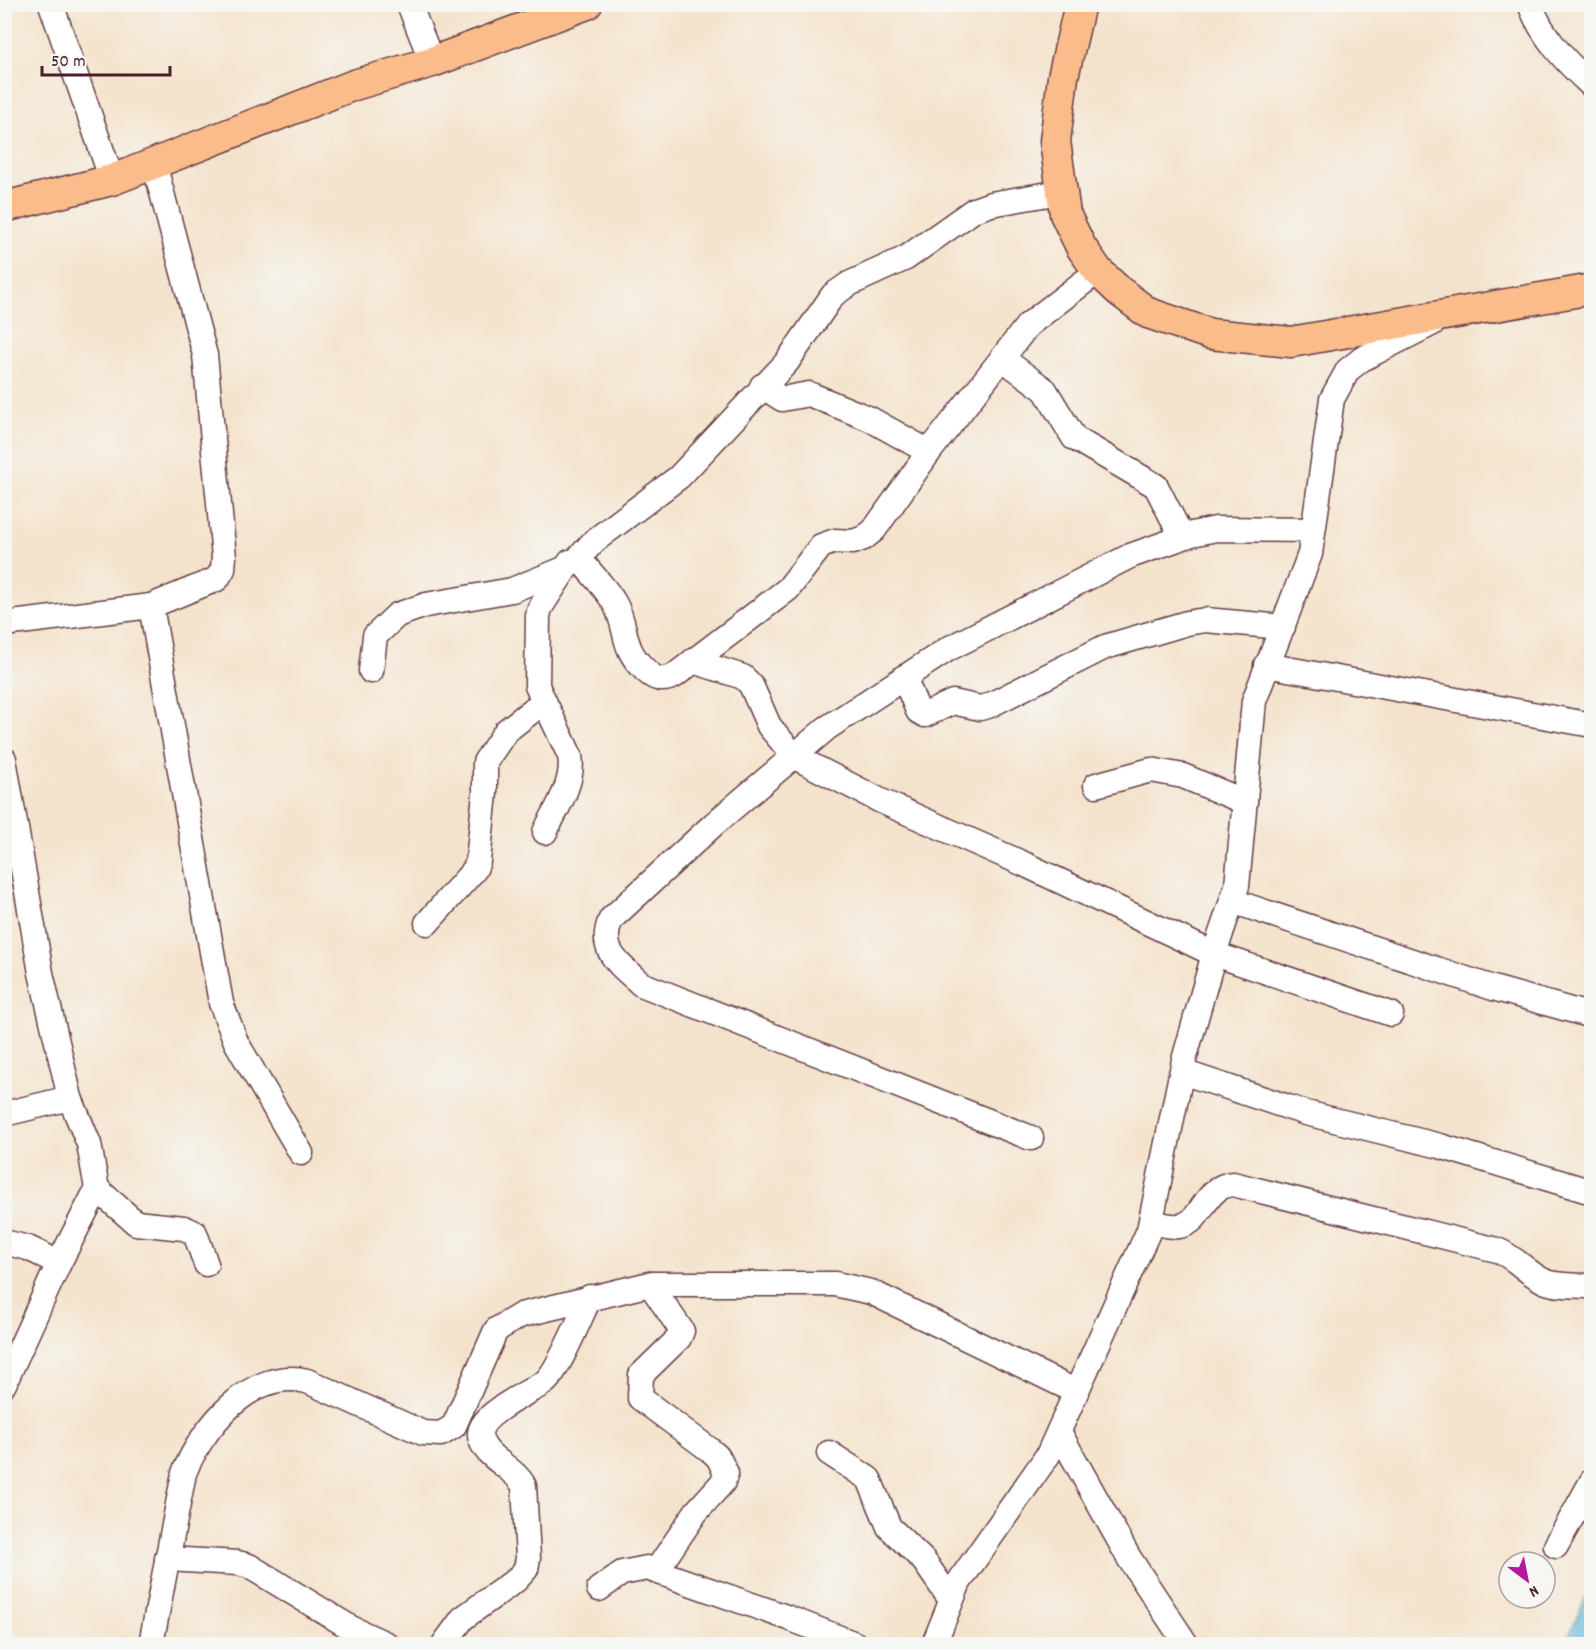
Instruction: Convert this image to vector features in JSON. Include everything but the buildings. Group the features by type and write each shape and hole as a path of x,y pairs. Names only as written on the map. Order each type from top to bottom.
{"main road":[{"path":"4,207 112,180 354,85 432,62 587,4"},
{"path":"1080,4 1063,77 1055,141 1060,192 1065,214 1081,247 1098,271 1119,291 1148,313 1210,333 1291,342 1592,289"}],"street":[{"path":"51,4 112,180"},
{"path":"409,4 432,62"},
{"path":"1530,4 1537,24 1545,36 1592,86"},
{"path":"4,624 151,606 217,579 224,569 205,355 154,164"},
{"path":"545,832 570,778 572,766 570,756 543,702 536,675 538,616 540,608 570,565 594,541 679,477 794,354 833,295 849,284 906,258 974,210 991,204 1060,192"},
{"path":"371,671 375,636 397,615 426,605 512,590 570,565 583,563 615,604 629,652 651,676 665,680 788,589 821,546 835,541 853,542 864,538 874,530 929,452 1039,315 1098,271"},
{"path":"934,1644 959,1582 1048,1455 1144,1248 1182,1072 1214,954 1238,886 1254,701 1310,554 1332,399 1348,370 1362,358 1454,313"},
{"path":"1003,359 1045,390 1074,438 1156,486 1182,537"},
{"path":"762,387 782,399 809,394 870,419 929,452"},
{"path":"1031,1138 641,984 616,961 608,948 605,933 611,920 714,824 848,712 948,650 1106,567 1182,537 1216,530 1313,530"},
{"path":"151,606 221,1003 236,1042 301,1154"},
{"path":"904,677 918,711 925,715 953,702 980,708 1105,647 1187,623 1205,620 1283,627"},
{"path":"693,661 743,678 751,685 769,726 795,757 881,801 1024,864 1214,954 1390,1014"},
{"path":"1266,666 1592,725"},
{"path":"427,924 476,869 486,785 485,762 488,754 514,723 543,702"},
{"path":"4,759 41,973 70,1098 89,1144 98,1189 136,1224 184,1228 195,1233 206,1264"},
{"path":"1096,785 1151,770 1183,776 1245,802"},
{"path":"1232,901 1493,987 1592,1016"},
{"path":"1182,1072 1305,1113 1440,1146 1592,1192"},
{"path":"4,1114 70,1098"},
{"path":"1151,1222 1179,1226 1187,1224 1214,1190 1222,1185 1233,1184 1497,1250 1508,1254 1543,1281 1552,1284 1592,1286"},
{"path":"4,1384 59,1263 98,1189"},
{"path":"4,1242 28,1248 59,1263"},
{"path":"151,1644 184,1473 192,1453 233,1402 275,1380 291,1377 423,1433 441,1434 454,1426 496,1330 521,1315 650,1284 834,1284 871,1292 1077,1392"},
{"path":"650,1284 681,1331 679,1338 641,1375 640,1398 718,1457 726,1473 723,1482 696,1512 656,1571"},
{"path":"444,1644 464,1618 522,1575 528,1558 524,1486 519,1477 485,1447 480,1438 481,1428 496,1412 547,1381 590,1297"},
{"path":"1059,1432 1130,1558 1186,1644"},
{"path":"829,1453 869,1479 888,1527 924,1561 951,1600"},
{"path":"1556,1546 1592,1481"},
{"path":"167,1559 238,1563 249,1566 351,1628 386,1644"},
{"path":"598,1589 622,1573 647,1568 855,1644"}],"water":[{"path":"1591,1586 1591,1644 1565,1644"}]}
